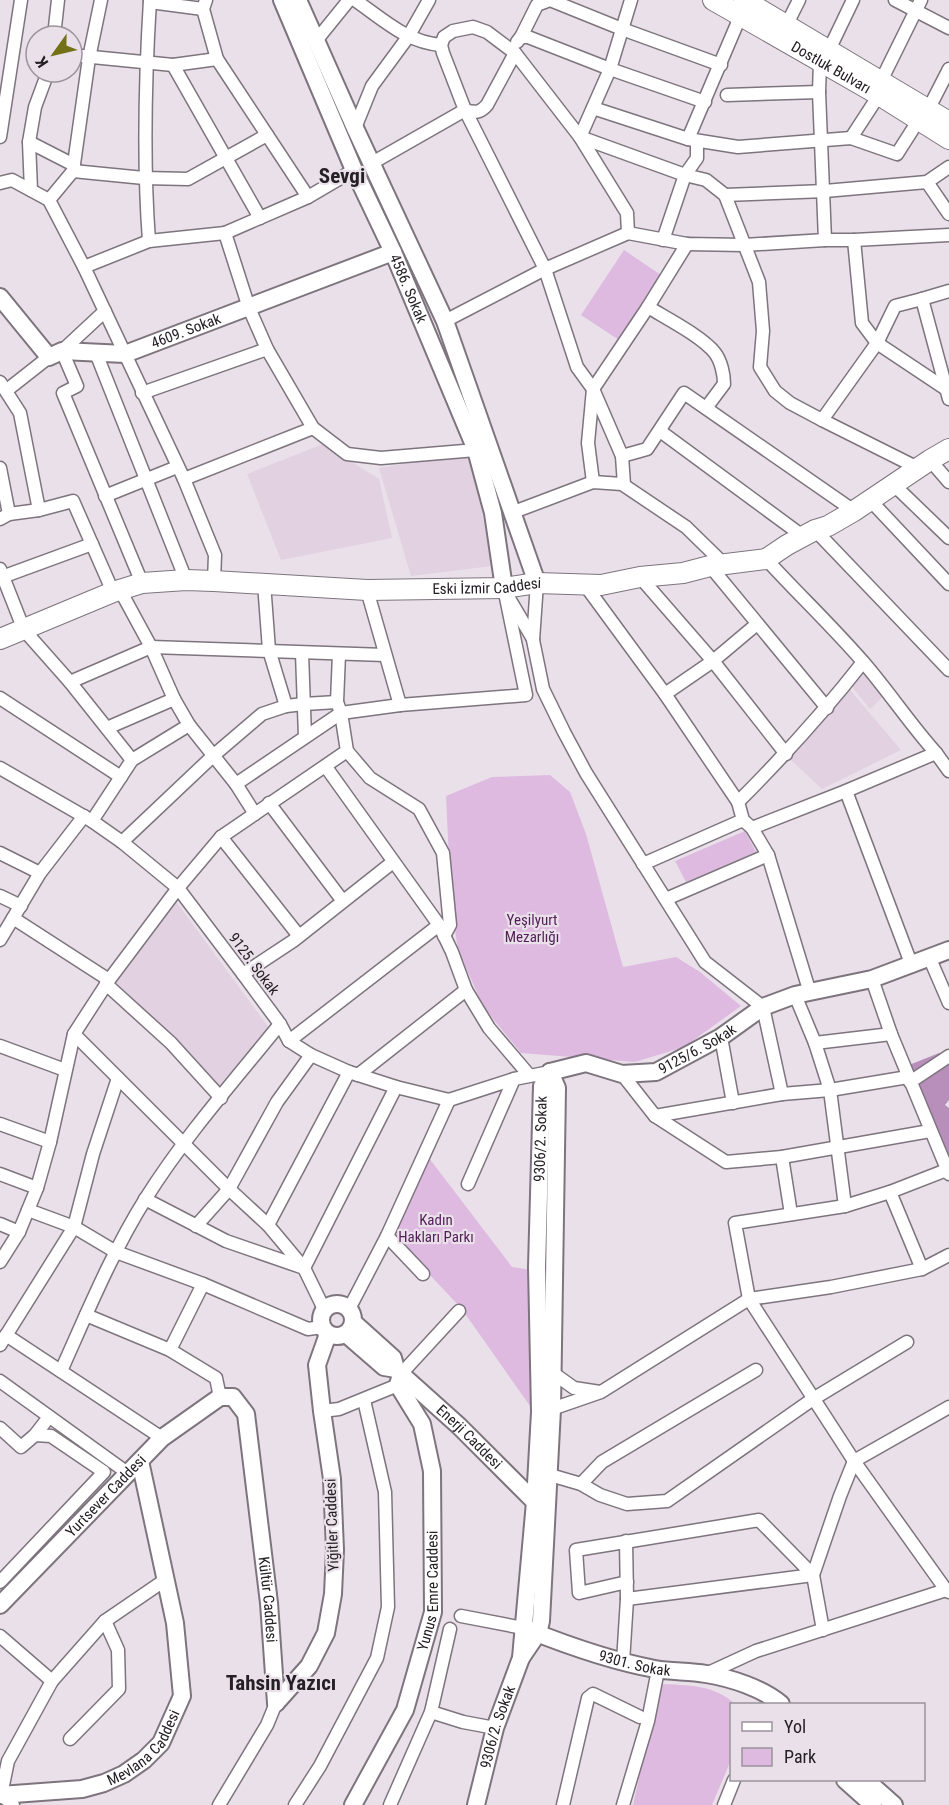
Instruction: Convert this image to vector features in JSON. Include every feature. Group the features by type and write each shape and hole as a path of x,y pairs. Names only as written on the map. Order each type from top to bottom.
{"main road":[{"name":"4586. Sokak","path":"282,0 354,170 393,252 476,450 493,513 504,588"},
{"name":"4586. Sokak","path":"298,0 315,42 445,321 537,583"},
{"name":"Dostluk Bulvarı","path":"713,0 787,24 825,56"},
{"name":"Dostluk Bulvarı","path":"742,8 923,115 949,140"},
{"name":"Dostluk Bulvarı","path":"923,115 949,122"},
{"name":"4609. Sokak","path":"55,354 125,354 393,252"},
{"path":"0,297 55,354"},
{"name":"Eski İzmir Caddesi","path":"0,639 116,591 142,583 214,580 367,590 504,588 537,583 602,585 640,577 683,573 718,565 766,559 862,506 949,449"},
{"name":"9125/6. Sokak","path":"550,1071 586,1063 622,1074 656,1072 721,1037 763,1007 803,994 872,979 912,966 949,950"},
{"name":"9306/2. Sokak","path":"477,1801 495,1728 531,1631 535,1502 553,1373 556,1088 550,1071"},
{"name":"9306/2. Sokak","path":"531,1631 541,1621 550,1475 537,1267 542,1086 550,1071"},
{"path":"349,1321 337,1336 325,1330 320,1318 324,1309 336,1303 384,1367 398,1376"},
{"name":"Yiğitler Caddesi","path":"276,1703 309,1666 326,1633 333,1594 336,1550 332,1479 317,1365 325,1330"},
{"name":"Enerji Caddesi","path":"398,1376 459,1426 535,1502"},
{"name":"Yunus Emre Caddesi","path":"354,1805 405,1710 433,1612 432,1471 422,1424 398,1376"},
{"name":"Yurtsever Caddesi","path":"0,1605 162,1438 219,1397"},
{"name":"Kültür Caddesi","path":"219,1397 233,1397 246,1414 269,1603 276,1703"},
{"name":"Mevlana Caddesi","path":"5,1798 82,1789 124,1774 144,1760 161,1743 182,1696 175,1623 134,1467"},
{"name":"9301. Sokak","path":"531,1631 622,1662 658,1670 706,1674 733,1682 769,1702"},
{"path":"847,1781 873,1805"},
{"path":"868,1781 894,1805"}],"street":[{"path":"0,138 21,0"},
{"path":"55,24 58,0"},
{"path":"49,200 73,168 89,58 101,0"},
{"path":"315,42 350,0"},
{"path":"355,0 408,37 424,43 441,45"},
{"path":"355,128 372,86 408,37 429,0"},
{"path":"372,163 465,110 475,113 482,111 537,5 550,0 721,65"},
{"path":"580,137 610,69 632,0"},
{"path":"787,24 799,0"},
{"path":"825,240 825,191 819,92 825,56 854,0"},
{"path":"895,0 919,5 949,28"},
{"path":"149,241 144,178 145,64 150,1 204,4 217,59 308,197"},
{"path":"851,138 880,88 919,5"},
{"path":"663,240 685,175 697,158 693,140 705,102 742,8"},
{"path":"624,485 622,456 593,388 577,367 545,269 465,110 443,53 441,45 444,37 453,31 473,27 488,32 513,51 580,137 627,213 628,233"},
{"path":"521,37 528,37 705,102"},
{"path":"84,57 173,65 217,59"},
{"path":"173,65 260,218"},
{"path":"593,108 693,140 738,147 851,138 897,154 923,115 949,69"},
{"path":"31,190 29,142 35,107 44,84"},
{"path":"727,95 819,92"},
{"path":"29,142 73,168 144,178 188,179 267,135"},
{"path":"580,137 685,175 706,180 725,195 759,282 763,331 760,367 775,391 790,403 822,420 924,464 949,482"},
{"path":"725,195 825,191 927,182 949,167"},
{"path":"84,267 149,241 225,233 308,197 354,170"},
{"path":"0,183 12,180 49,200 84,267 184,479 215,555 214,580"},
{"path":"927,182 949,214"},
{"path":"225,233 249,308 267,349 313,428 347,454 381,458 476,450"},
{"path":"445,321 545,269 628,233 687,244 744,245 949,235"},
{"path":"854,240 861,323 877,343 947,394"},
{"path":"593,482 588,443 593,388 687,244"},
{"path":"822,420 877,343 895,306 949,291"},
{"path":"922,299 947,394"},
{"path":"648,307 715,352 720,363 724,384 706,408"},
{"path":"39,510 20,413 3,386 55,354 105,311"},
{"path":"142,393 267,349"},
{"path":"96,353 186,580"},
{"path":"55,354 77,386 63,393 142,583"},
{"path":"622,456 647,449 684,393 862,506 949,584"},
{"path":"184,479 313,428"},
{"path":"660,431 810,533 949,670"},
{"path":"105,496 177,467"},
{"path":"0,468 5,517 73,501 116,591 151,647 174,699 189,725 236,784 255,814"},
{"path":"511,513 593,482 624,485 686,526 718,565 757,624 828,708"},
{"path":"894,485 949,538"},
{"path":"92,544 1,573 24,630 70,682 132,760"},
{"path":"766,559 862,662 949,771"},
{"path":"640,577 712,661 786,754"},
{"path":"264,583 269,651 286,706"},
{"path":"537,583 533,640 543,689 586,773 705,962 763,1007 782,1094"},
{"path":"585,585 665,694 738,802 747,824 768,855 815,1043 830,1090 845,1206"},
{"path":"504,588 533,640"},
{"path":"122,842 214,755 262,714 286,706 304,704 339,707 400,705 526,695 504,588"},
{"path":"367,590 400,705"},
{"path":"665,694 712,661 757,624"},
{"path":"70,682 151,647 385,655"},
{"path":"302,652 305,737"},
{"path":"289,1041 450,925 443,853 419,809 370,778 348,751 339,707 339,654"},
{"path":"738,802 828,708 862,662"},
{"path":"0,698 121,777"},
{"path":"107,728 174,699"},
{"path":"236,784 305,737 339,707"},
{"path":"0,940 40,873 88,818 132,760 189,725"},
{"path":"0,1263 19,1232 37,1188 50,1142 74,1034 108,982 178,888 221,837 348,751"},
{"path":"644,864 747,824 846,791 936,753"},
{"path":"326,767 441,931 452,952 466,990 489,1028 529,1075"},
{"name":"9125. Sokak","path":"0,768 88,818 122,842 178,888 280,1024 289,1041 311,1055 354,1073 396,1087 449,1100"},
{"path":"846,791 912,966"},
{"path":"269,803 342,900"},
{"path":"221,837 299,936"},
{"path":"0,854 40,873"},
{"path":"666,899 768,855"},
{"path":"243,974 299,936 393,861"},
{"path":"0,896 21,906"},
{"path":"13,918 108,982 171,1043 221,1098"},
{"path":"930,959 949,1004"},
{"path":"706,1674 756,1651 947,1591 854,1461 749,1299 735,1223 845,1206 948,1170 909,1080 872,979"},
{"path":"268,1225 354,1073 466,990"},
{"path":"61,1371 116,1252 146,1199 185,1143 280,1024"},
{"path":"74,1034 268,1225 304,1268 324,1309"},
{"path":"815,1043 891,1034"},
{"path":"721,1037 733,1104"},
{"path":"0,1046 65,1070"},
{"path":"196,1226 229,1189 277,1102 311,1055"},
{"path":"655,1116 782,1094 909,1080 949,1056"},
{"name":"9125/6. Sokak","path":"514,1079 550,1071"},
{"path":"622,1074 655,1116 726,1162 782,1157 930,1131"},
{"path":"118,1078 93,1154 74,1227 3,1340 61,1371 162,1438"},
{"path":"349,1321 449,1100 514,1079"},
{"path":"468,1185 514,1079"},
{"path":"304,1268 396,1087"},
{"path":"0,1124 50,1142"},
{"path":"782,1157 791,1214"},
{"path":"0,1174 37,1188"},
{"path":"890,1192 922,1269"},
{"path":"146,1199 226,1240 304,1268"},
{"path":"28,1210 74,1227 116,1252 203,1284 308,1329 325,1330"},
{"path":"0,1224 19,1232"},
{"path":"387,1236 423,1274"},
{"path":"546,1411 601,1392 749,1299 831,1287 922,1269 949,1255"},
{"path":"170,1350 203,1284"},
{"path":"322,1411 339,1409 364,1400 398,1376 459,1311"},
{"path":"86,1315 170,1350 216,1378 219,1397"},
{"path":"550,1475 581,1484 600,1495 627,1504 667,1501 813,1399 907,1342"},
{"path":"581,1484 602,1462 756,1370"},
{"path":"553,1373 574,1388 601,1392"},
{"path":"0,1381 49,1417 134,1467"},
{"path":"295,1805 320,1766 377,1658 388,1607 385,1492 364,1400"},
{"path":"823,1630 813,1575 854,1461 949,1407"},
{"path":"0,1428 21,1447 35,1435 49,1417"},
{"path":"0,1582 104,1472 51,1436 35,1435"},
{"path":"627,1582 579,1593 576,1550 759,1520 813,1575"},
{"path":"622,1662 627,1599 626,1541"},
{"path":"627,1599 813,1575"},
{"path":"5,1798 4,1758 52,1681 105,1621 165,1580"},
{"path":"461,1616 531,1631"},
{"path":"70,1739 119,1689 118,1650 105,1621"},
{"path":"390,1805 431,1712 450,1629"},
{"path":"0,1636 52,1681"},
{"path":"624,1805 648,1721 658,1670"},
{"path":"564,1805 588,1698 593,1694 640,1717"},
{"name":"Kültür Caddesi","path":"219,1805 267,1725 276,1703"},
{"path":"431,1712 463,1722 495,1728"},
{"path":"724,1805 733,1781"}],"shaded area":[{"path":"323,444 379,479 392,538 281,560 247,474"},
{"path":"471,453 492,566 411,576 379,468"},
{"path":"862,666 886,694 870,709 849,683"},
{"path":"845,684 901,750 822,789 790,759"},
{"path":"172,896 269,1028 217,1088 179,1043 111,978"},
{"path":"939,1053 949,1057 949,1100 945,1105 949,1108 949,1169 909,1065"}],"green space":[{"path":"624,250 661,275 619,340 581,315"},
{"name":"Yeşilyurt Mezarlığı","path":"550,775 570,792 586,834 623,967 676,957 700,972 741,1006 684,1047 635,1062 521,1053 484,1008 458,950 451,902 446,796 492,777"},
{"path":"745,831 756,852 686,882 675,861"},
{"name":"Kadın Hakları Parkı","path":"429,1158 512,1267 533,1270 530,1406 461,1308 392,1235"},
{"path":"660,1684 700,1687 719,1693 734,1703 730,1703 730,1762 712,1805 633,1805"}],"district":[{"name":"Sevgi","path":"342,176"},
{"name":"Tahsin Yazıcı","path":"281,1683"}]}
